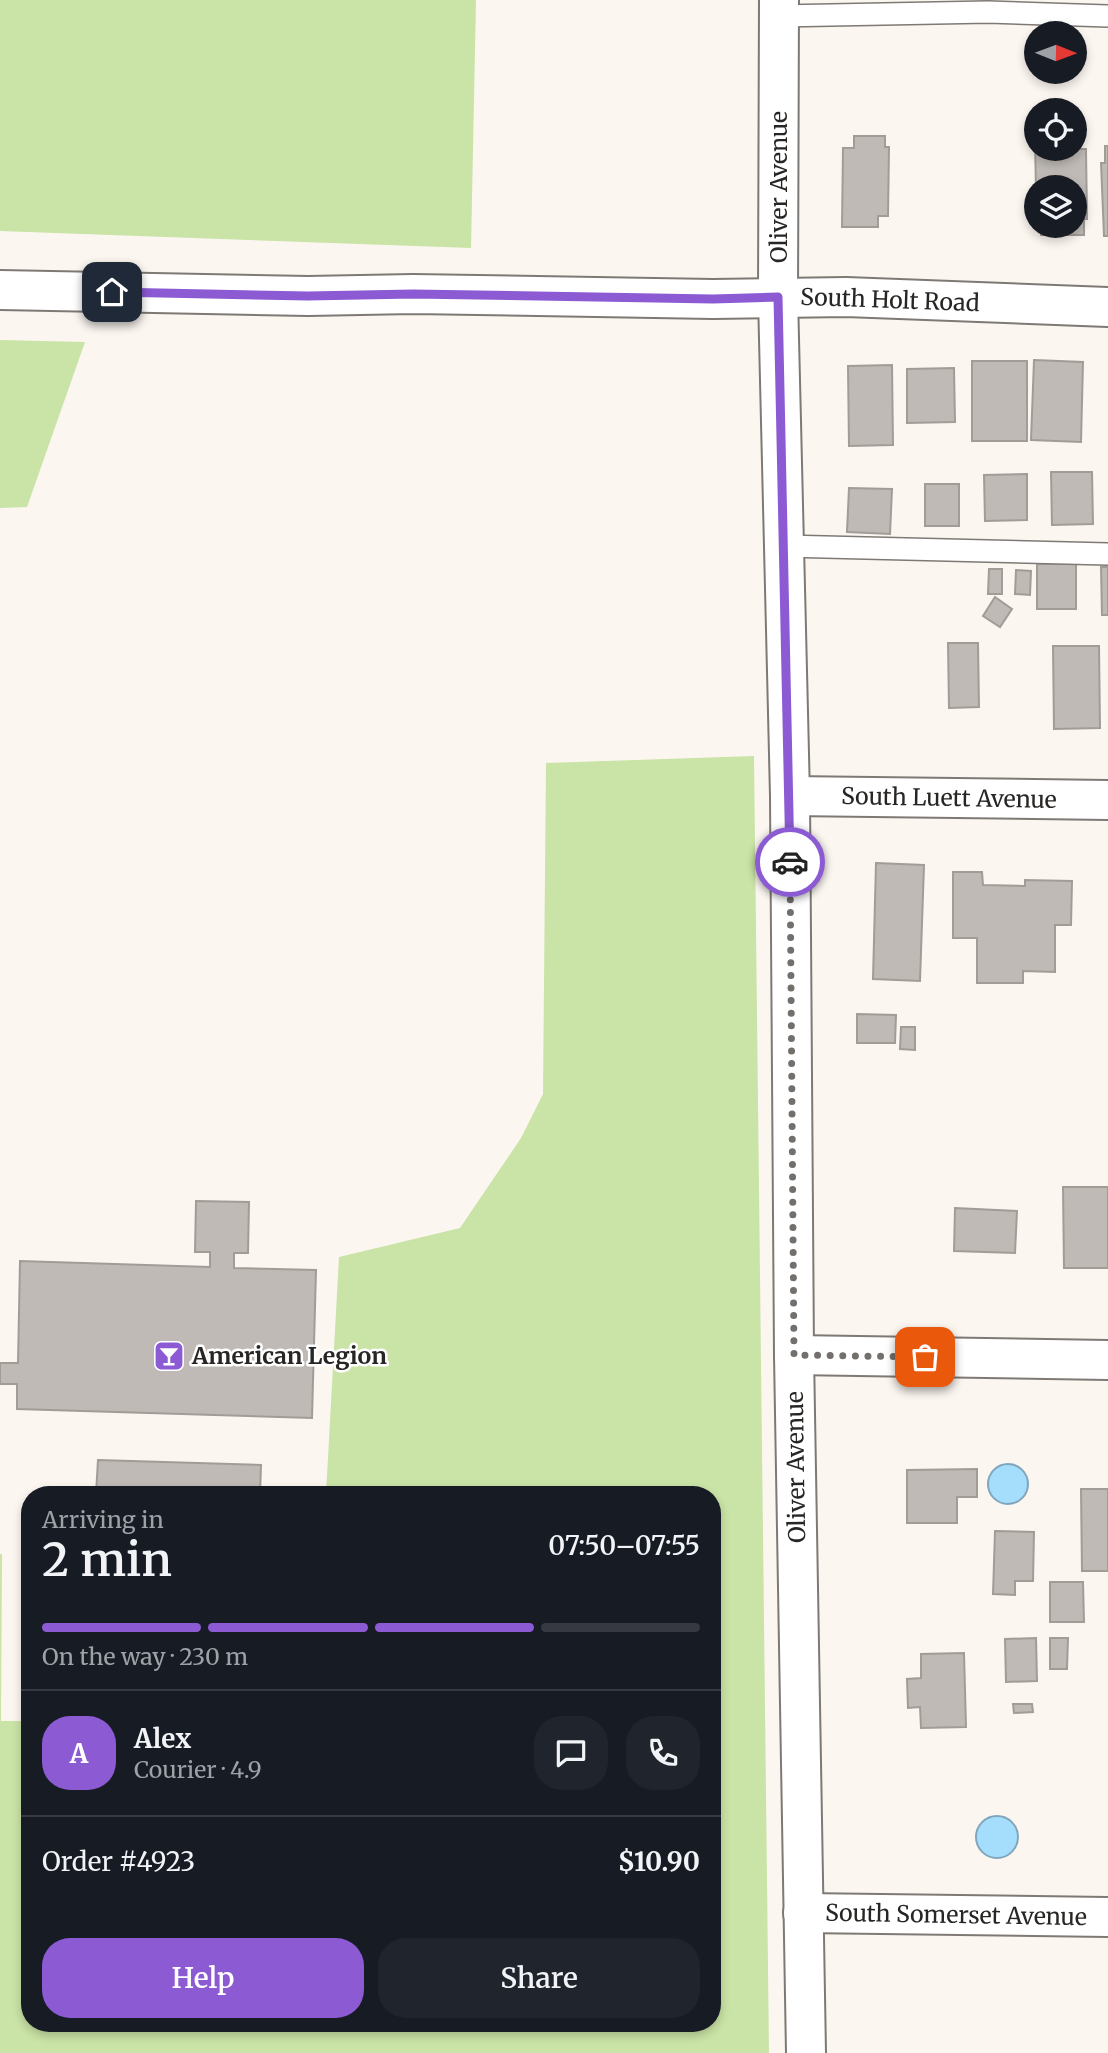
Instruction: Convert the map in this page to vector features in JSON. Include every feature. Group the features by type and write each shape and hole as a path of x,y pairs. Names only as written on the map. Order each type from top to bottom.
{"street":[{"name":"Oliver Avenue","path":"779,8 778,297 790,796 794,1355 806,2053"},
{"name":"South Holt Road","path":"0,290 308,296 413,294 713,299 846,297 1108,307"},
{"name":"South Luett Avenue","path":"790,796 1108,800"},
{"path":"794,1355 1108,1360"},
{"name":"South Somerset Avenue","path":"803,1913 1108,1917"}],"lane":[{"path":"779,8 1108,16"},
{"path":"784,546 1108,554"}],"green space":[{"path":"0,0 476,0 471,248 0,231"},
{"path":"0,340 85,342 27,507 0,508"},
{"path":"754,756 769,2053 0,2053 0,1554 1,1721 21,1721 21,2032 721,2032 721,1486 326,1486 339,1257 460,1228 521,1138 543,1094 546,763"}],"water":[{"path":"1008,1464 1022,1470 1028,1484 1022,1498 1008,1504 994,1498 988,1484 994,1470"},
{"path":"997,1816 1012,1822 1018,1837 1012,1852 997,1858 982,1852 976,1837 982,1822"}],"building":[{"path":"854,136 885,136 885,147 889,147 888,216 878,216 878,227 842,227 843,148 854,148"},
{"path":"1105,146 1108,146 1108,236 1104,236 1101,163 1105,163"},
{"path":"1035,161 1086,161 1086,175 1036,175"},
{"path":"1034,360 1083,362 1081,442 1031,440"},
{"path":"972,361 1027,361 1027,441 972,441"},
{"path":"892,365 893,445 849,446 848,366"},
{"path":"954,368 955,422 907,423 907,369"},
{"path":"1051,472 1092,472 1093,524 1052,525"},
{"path":"1027,474 1027,520 985,521 984,475"},
{"path":"925,484 959,484 959,526 925,526"},
{"path":"849,488 892,489 890,534 847,532"},
{"path":"1076,563 1076,609 1037,609 1037,564"},
{"path":"1101,567 1108,567 1108,615 1102,615"},
{"path":"989,569 1002,569 1002,594 988,594"},
{"path":"1016,570 1031,571 1030,595 1015,594"},
{"path":"995,597 1012,609 1000,627 983,616"},
{"path":"948,643 978,643 979,707 949,708"},
{"path":"1053,646 1099,646 1100,728 1054,729"},
{"path":"876,863 924,865 920,981 873,979"},
{"path":"953,872 982,872 983,885 1025,886 1025,880 1072,881 1071,925 1055,925 1055,972 1023,971 1023,983 977,983 977,938 953,938"},
{"path":"857,1014 896,1015 895,1043 857,1043"},
{"path":"901,1027 915,1027 915,1050 900,1049"},
{"path":"1063,1187 1108,1187 1108,1268 1064,1268"},
{"path":"196,1201 249,1202 248,1253 234,1253 234,1268 316,1270 312,1418 17,1409 17,1384 0,1384 0,1363 18,1363 20,1261 210,1267 210,1252 195,1252"},
{"path":"955,1208 1017,1211 1015,1253 954,1251"},
{"path":"98,1460 261,1465 260,1486 96,1486"},
{"path":"977,1469 977,1497 957,1497 957,1523 907,1523 907,1470"},
{"path":"1081,1489 1108,1489 1108,1571 1082,1571"},
{"path":"995,1531 1034,1532 1033,1581 1015,1581 1015,1595 993,1594"},
{"path":"1050,1582 1083,1582 1084,1622 1050,1622"},
{"path":"1036,1638 1037,1681 1006,1682 1005,1639"},
{"path":"1050,1638 1068,1638 1067,1669 1050,1669"},
{"path":"964,1653 966,1727 921,1728 920,1707 908,1708 907,1679 921,1678 921,1654"},
{"path":"1013,1704 1032,1704 1033,1712 1014,1713"}],"way so far":[{"path":"790,862 794,1355 925,1357"}],"place":[{"name":"American Legion","path":"169,1356"}],"route":[{"path":"112,292 308,296 413,294 713,299 778,297 790,862"}]}
